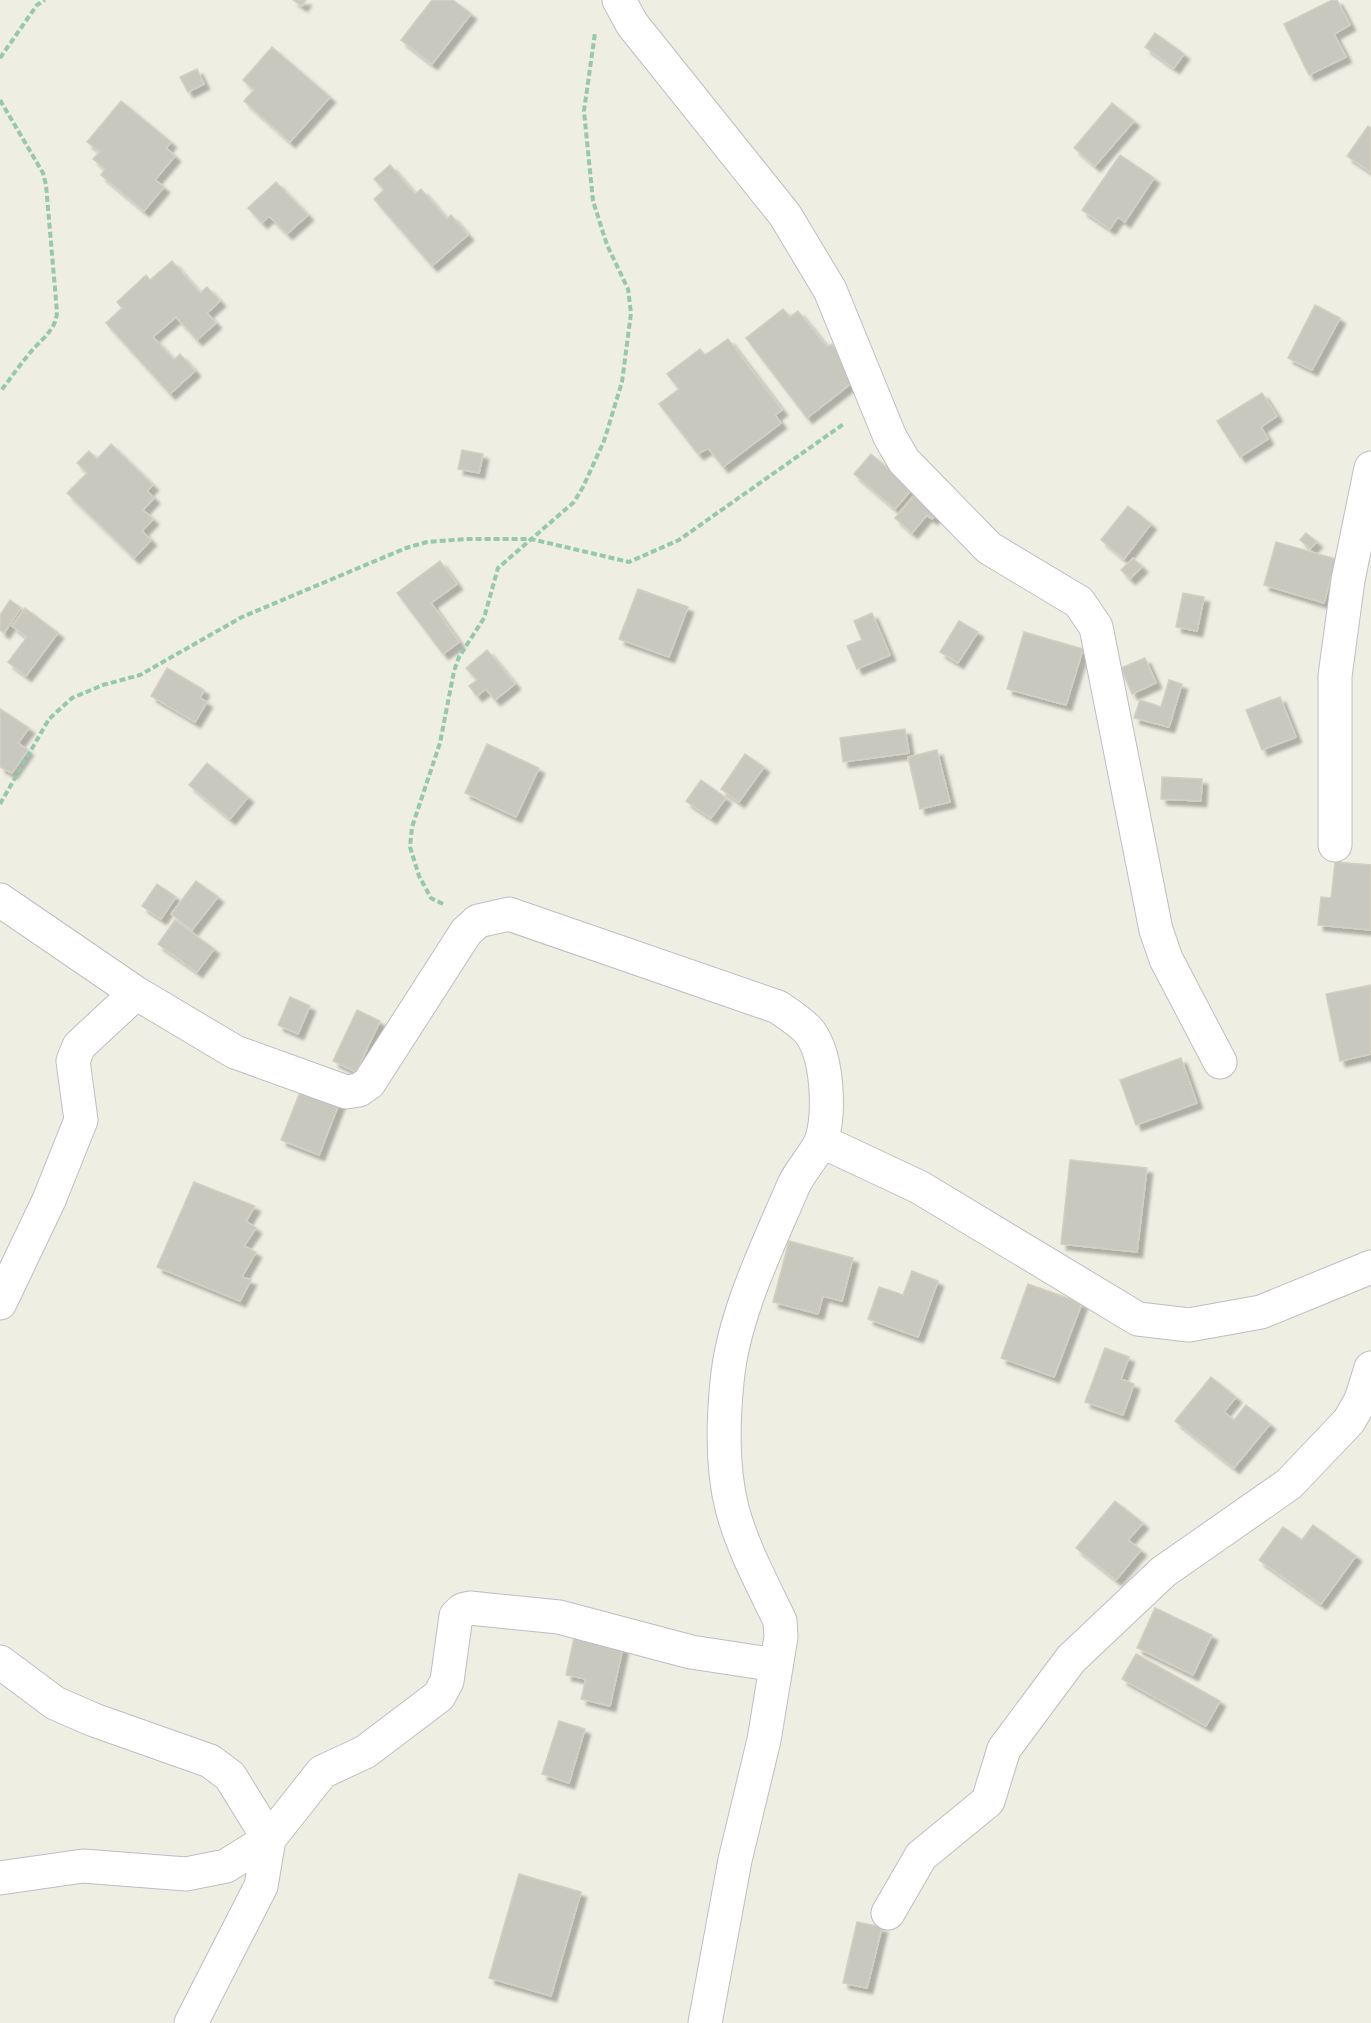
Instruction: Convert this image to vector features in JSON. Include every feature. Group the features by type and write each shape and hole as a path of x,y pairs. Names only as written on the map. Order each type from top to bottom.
{"street":[{"path":"619,0 632,24 785,216 830,290 890,437 904,461 989,548 1079,602 1096,627 1156,930 1166,959 1220,1062"},
{"path":"1335,845 1335,676 1348,580 1371,468"},
{"path":"0,900 136,993 235,1052 346,1092 358,1090 369,1083 454,947 478,921 509,914 778,1007 809,1031 822,1066 826,1103 821,1141 793,1186 741,1318 727,1382 728,1485 738,1530 780,1621 781,1637 764,1740 735,1860 705,2023"},
{"path":"0,1303 49,1200 81,1120 73,1061 79,1046 136,993"},
{"path":"821,1141 919,1187 1138,1319 1189,1325 1261,1312 1371,1268"},
{"path":"888,1913 921,1856 988,1801 1004,1749 1071,1659 1163,1572 1289,1484 1349,1421 1361,1400 1371,1368"},
{"path":"0,1878 83,1866 186,1874 226,1866 269,1839 322,1773 364,1752 439,1696 447,1681 456,1616 462,1610 470,1608 559,1617 691,1652 776,1665"},
{"path":"0,1662 55,1703 94,1720 210,1761 230,1776 269,1839 261,1886 191,2023"}],"path":[{"path":"0,58 37,5 45,0"},
{"path":"478,921 431,898 418,876 410,847 412,827 440,744 459,657 484,618 498,568 574,502 596,460 622,382 631,313 628,288 607,245 593,201 584,111 597,27"},
{"path":"0,100 43,173 57,312 57,320 46,336 30,352 0,392"},
{"path":"0,804 49,719 72,698 103,685 140,675 242,617 406,548 427,542 466,539 531,539 601,558 629,562 679,540 876,402"}],"building":[{"path":"293,0 306,0 302,6"},
{"path":"432,0 453,0 471,14 432,64 401,40"},
{"path":"1332,0 1337,0 1350,25 1334,34 1346,57 1309,75 1284,24"},
{"path":"1155,33 1184,54 1174,68 1145,47"},
{"path":"272,47 330,97 290,142 244,101 254,90 243,80"},
{"path":"197,69 204,84 188,92 180,77"},
{"path":"121,101 171,142 166,148 175,156 155,180 164,187 144,211 101,175 105,169 93,159 100,152 87,142"},
{"path":"1112,103 1134,121 1095,166 1074,148"},
{"path":"1368,126 1371,128 1371,172 1347,156"},
{"path":"1120,155 1154,178 1125,222 1118,217 1110,229 1082,210"},
{"path":"390,165 415,194 421,189 447,219 451,215 468,235 432,266 374,199 384,190 374,179"},
{"path":"276,182 308,215 287,234 269,216 262,223 248,208"},
{"path":"172,261 200,293 207,287 220,301 207,313 216,323 197,340 176,317 153,337 174,360 180,354 195,371 170,394 106,323 122,308 117,302 146,275 150,280"},
{"path":"1315,305 1340,318 1312,370 1288,358"},
{"path":"783,309 790,317 798,311 827,347 832,344 858,378 807,418 746,338"},
{"path":"728,339 782,410 775,415 781,423 723,467 708,448 698,454 659,404 679,389 667,374 700,349 705,355"},
{"path":"1262,393 1277,416 1261,427 1268,439 1240,457 1217,421"},
{"path":"111,444 153,485 147,491 154,498 143,510 153,519 142,531 151,540 134,558 67,493 87,473 77,463 89,451 97,459"},
{"path":"462,450 483,454 479,473 458,469"},
{"path":"871,454 912,489 895,509 854,474"},
{"path":"920,488 943,507 932,519 927,515 912,533 895,518"},
{"path":"1128,506 1151,524 1124,559 1101,540"},
{"path":"1306,533 1317,542 1310,549 1300,540"},
{"path":"1276,542 1336,559 1324,603 1264,585"},
{"path":"1133,558 1142,567 1130,579 1121,570"},
{"path":"440,561 457,584 431,603 459,642 443,654 397,593"},
{"path":"638,589 688,607 669,657 619,639"},
{"path":"1183,593 1204,597 1197,631 1176,627"},
{"path":"10,600 21,608 4,633 0,630 0,615"},
{"path":"25,608 58,633 26,676 8,662 27,637 12,626"},
{"path":"872,613 890,655 857,669 847,646 862,640 854,621"},
{"path":"959,621 978,632 958,663 940,652"},
{"path":"1024,632 1083,649 1066,705 1007,689"},
{"path":"487,650 515,684 495,700 486,689 477,696 469,686 477,680 466,668"},
{"path":"1145,658 1156,683 1132,694 1121,668"},
{"path":"167,668 204,690 200,698 207,702 195,722 151,696"},
{"path":"1169,680 1182,684 1169,727 1134,718 1140,700 1161,707"},
{"path":"1280,697 1296,737 1262,750 1246,710"},
{"path":"0,709 29,728 18,743 28,750 12,773 0,767"},
{"path":"905,729 909,753 843,762 840,738"},
{"path":"487,744 539,768 516,817 465,793"},
{"path":"937,750 950,802 920,809 908,757"},
{"path":"745,754 764,767 739,802 721,789"},
{"path":"207,763 248,797 230,819 189,785"},
{"path":"1162,777 1202,779 1201,801 1161,799"},
{"path":"701,780 726,798 711,818 686,801"},
{"path":"1335,862 1371,865 1371,930 1318,925 1321,897 1331,898"},
{"path":"196,881 218,897 192,930 171,914"},
{"path":"157,884 176,897 161,919 142,906"},
{"path":"175,920 214,949 197,972 158,944"},
{"path":"1371,985 1371,1054 1340,1061 1326,994"},
{"path":"290,997 310,1006 298,1034 278,1025"},
{"path":"357,1010 380,1021 356,1072 333,1061"},
{"path":"1181,1058 1197,1103 1136,1125 1120,1080"},
{"path":"304,1082 342,1096 319,1155 281,1140"},
{"path":"1070,1160 1147,1168 1137,1252 1061,1244"},
{"path":"194,1182 255,1206 246,1221 256,1228 244,1246 256,1252 242,1277 251,1280 240,1301 157,1267"},
{"path":"789,1241 853,1258 842,1301 823,1296 818,1314 773,1302"},
{"path":"912,1271 938,1281 918,1337 868,1319 879,1287 903,1295"},
{"path":"1028,1284 1082,1303 1054,1377 1001,1358"},
{"path":"1105,1348 1129,1357 1121,1379 1134,1384 1123,1415 1085,1402"},
{"path":"1211,1377 1236,1397 1224,1412 1234,1420 1246,1405 1270,1424 1234,1468 1175,1421"},
{"path":"1115,1501 1143,1523 1128,1540 1141,1550 1116,1580 1076,1548"},
{"path":"1313,1525 1356,1556 1321,1604 1259,1560 1283,1527 1302,1540"},
{"path":"1155,1608 1212,1635 1193,1675 1137,1648"},
{"path":"574,1638 623,1647 610,1706 581,1699 586,1679 566,1675"},
{"path":"1136,1654 1220,1701 1206,1726 1122,1679"},
{"path":"559,1721 585,1729 569,1783 542,1774"},
{"path":"519,1874 581,1892 551,1996 489,1978"},
{"path":"857,1922 882,1927 867,1988 843,1983"}]}
